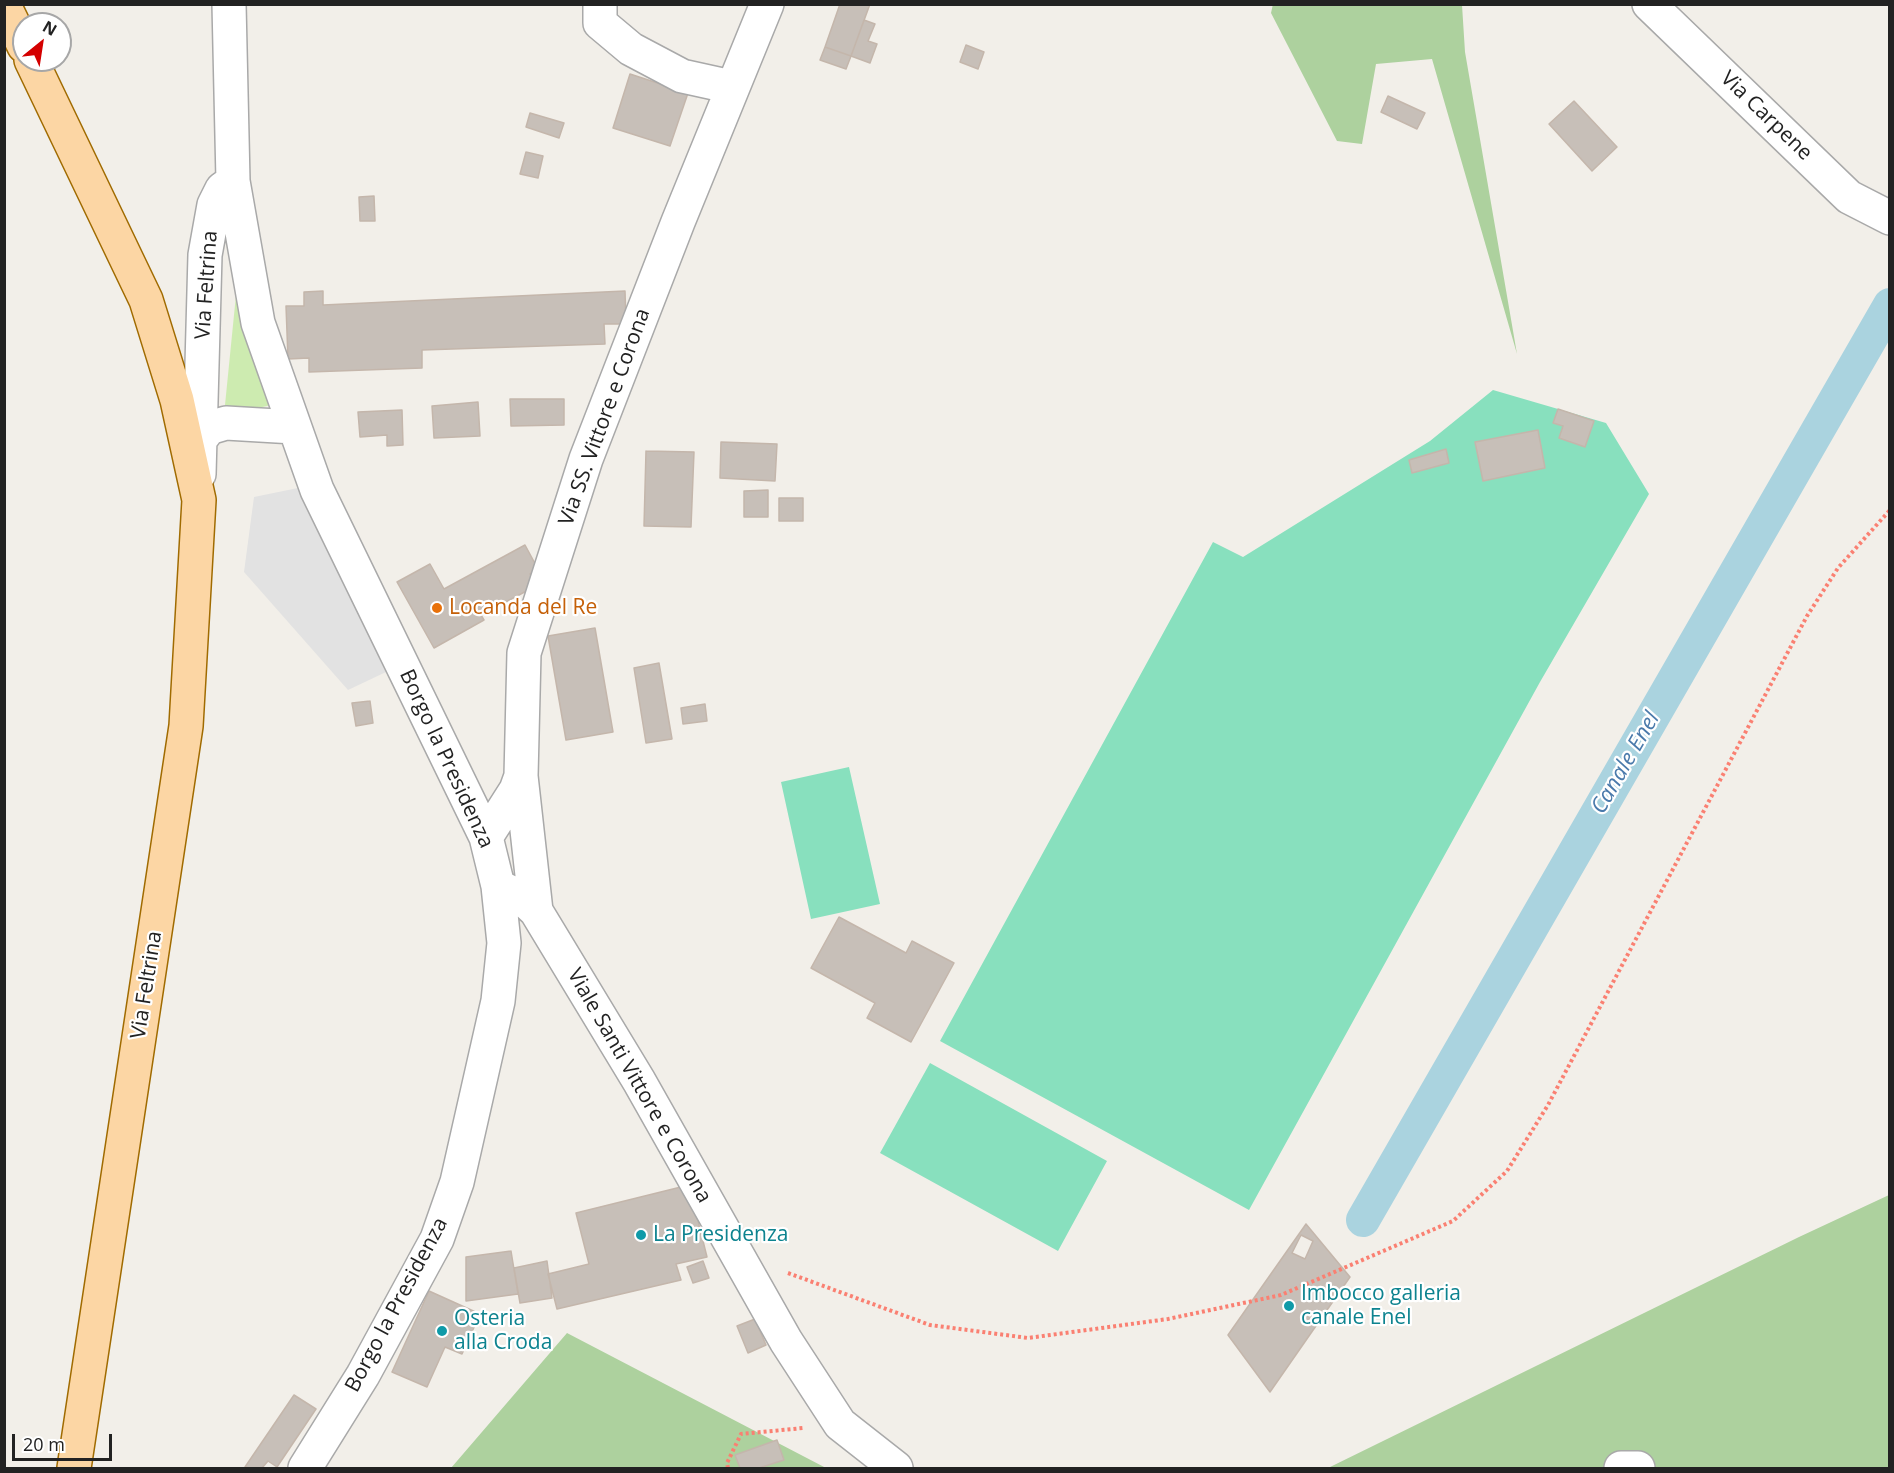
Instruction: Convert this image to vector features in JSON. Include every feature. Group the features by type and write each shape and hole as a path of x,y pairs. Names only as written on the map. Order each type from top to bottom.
{"main road":[{"path":"4,5 12,21"},
{"name":"Via Feltrina","path":"37,72 146,300 177,400 199,500 186,726 74,1468"}],"street":[{"path":"229,4 232,181"},
{"path":"600,4 600,23 632,49 682,76 732,87"},
{"name":"Via SS. Vittore e Corona","path":"486,837 516,790 521,776 524,653 586,459 732,87 767,4"},
{"name":"Via Carpene","path":"1649,4 1849,197 1890,218"},
{"name":"Borgo la Presidenza","path":"232,181 258,324 316,489 486,837 498,886 504,943 498,1001 457,1182 437,1239 363,1376 305,1468"},
{"name":"Via Feltrina","path":"199,500 205,255 214,205 222,189 232,181"},
{"path":"200,440 209,428 226,423 294,427"},
{"path":"521,776 536,911"},
{"name":"Viale Santi Vittore e Corona","path":"498,886 522,898 536,911 639,1082 786,1341 840,1424 896,1468"},
{"path":"1621,1468 1638,1468"}],"path":[{"path":"737,1253 930,1325 1028,1338 1168,1319 1281,1295 1453,1221 1508,1171 1548,1105 1807,616 1838,568 1890,510"},
{"path":"728,1468 727,1463 741,1434 840,1424"}],"green space":[{"path":"1273,4 1462,5 1465,52 1517,354 1432,59 1376,64 1362,144 1337,141 1271,13"},
{"path":"236,295 272,405 224,415"},
{"path":"1493,390 1606,423 1649,494 1540,682 1249,1210 940,1041 1213,542 1243,557 1430,441"},
{"path":"849,767 880,904 811,919 781,782"},
{"path":"930,1063 1107,1161 1058,1251 880,1153"},
{"path":"1889,1195 1889,1468 1328,1468 1799,1237"},
{"path":"567,1333 826,1468 451,1468"}],"shaded area":[{"path":"298,488 386,672 348,690 244,572 254,497"}],"building":[{"path":"840,4 870,4 851,56 825,47"},
{"path":"864,20 875,24 868,41 877,44 870,63 851,56"},
{"path":"966,45 984,52 978,69 960,62"},
{"path":"825,47 851,56 846,69 820,60"},
{"path":"630,74 688,93 670,146 613,128"},
{"path":"1388,96 1425,113 1417,129 1381,112"},
{"path":"1574,101 1617,147 1592,171 1549,124"},
{"path":"530,113 564,123 559,138 526,127"},
{"path":"526,152 543,156 538,178 520,174"},
{"path":"374,196 375,221 360,221 359,197"},
{"path":"323,291 323,305 625,291 626,324 604,324 605,344 422,350 422,368 309,372 309,358 288,359 286,306 304,306 304,292"},
{"path":"510,399 564,399 564,425 511,426"},
{"path":"478,402 480,436 434,438 432,406"},
{"path":"1558,409 1594,421 1585,447 1559,438 1563,426 1553,423"},
{"path":"402,410 403,445 387,446 387,435 360,437 358,412"},
{"path":"1538,430 1545,468 1483,481 1475,442"},
{"path":"721,442 777,444 775,481 720,478"},
{"path":"1446,449 1449,463 1412,473 1409,460"},
{"path":"646,451 694,452 691,527 644,526"},
{"path":"768,490 768,517 744,517 744,491"},
{"path":"779,498 803,498 803,521 779,521"},
{"path":"525,545 538,569 530,574 536,586 481,615 484,620 434,648 397,582 430,564 444,589"},
{"path":"595,628 613,732 566,740 548,636"},
{"path":"659,663 672,739 646,743 634,668"},
{"path":"370,701 373,723 356,726 352,703"},
{"path":"705,704 707,721 683,724 681,708"},
{"path":"839,917 906,953 912,941 954,963 911,1042 867,1018 875,1003 811,968"},
{"name":"La Presidenza","path":"689,1185 707,1257 676,1264 681,1280 557,1309 548,1274 589,1264 576,1213"},
{"name":"Imbocco galleria canale Enel","path":"1306,1224 1350,1277 1270,1392 1228,1335"},
{"path":"1301,1235 1313,1241 1305,1259 1292,1253"},
{"path":"511,1251 518,1294 466,1301 466,1257"},
{"path":"547,1261 552,1298 520,1303 514,1268"},
{"path":"703,1261 709,1278 693,1283 687,1267"},
{"name":"Osteria alla Croda","path":"429,1291 480,1314 462,1354 445,1347 427,1387 392,1372"},
{"path":"755,1319 766,1345 748,1353 737,1326"},
{"path":"294,1395 316,1409 277,1467 268,1461 262,1468 245,1467"},
{"path":"777,1440 784,1460 759,1468 740,1468 735,1455"}],"waterway":[{"name":"Canale Enel","path":"1363,1220 1890,305"}],"place":[{"name":"Locanda del Re","path":"437,608"},
{"name":"La Presidenza","path":"641,1235"},
{"name":"Imbocco galleria canale Enel","path":"1289,1306"},
{"name":"Osteria alla Croda","path":"442,1331"}]}
